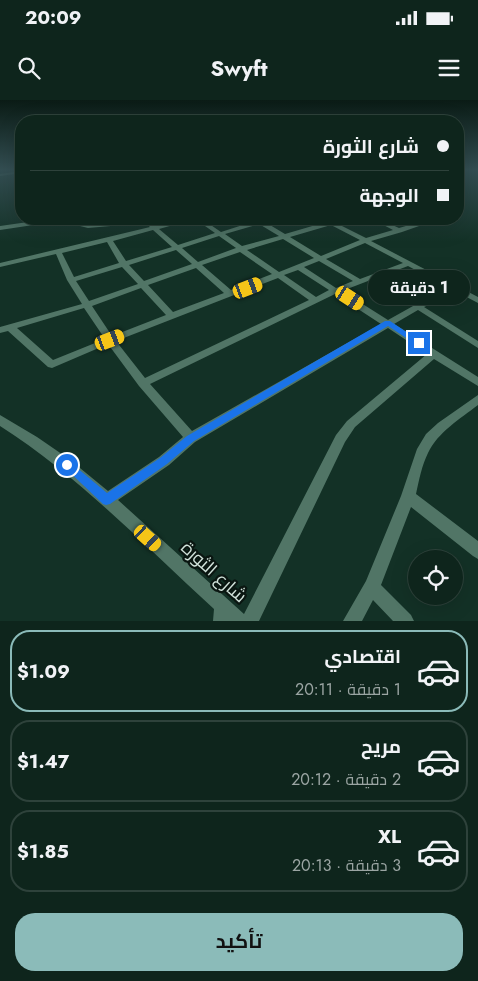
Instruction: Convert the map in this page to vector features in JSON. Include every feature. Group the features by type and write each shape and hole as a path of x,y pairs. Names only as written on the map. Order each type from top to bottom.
{"street":[{"path":"0,228 20,225"},
{"path":"125,225 134,233"},
{"path":"151,225 174,247 231,294"},
{"path":"0,265 166,225"},
{"path":"206,225 315,300"},
{"path":"71,280 243,225"},
{"path":"266,225 359,282"},
{"path":"0,330 86,304 313,225"},
{"path":"336,225 478,300"},
{"path":"388,225 400,231"},
{"path":"11,328 52,366 110,340 300,268 367,240 418,225"},
{"path":"108,240 124,264 171,316"},
{"path":"58,252 71,280 110,340 143,384 190,438"},
{"path":"143,384 337,290 410,263"},
{"path":"300,268 478,382"},
{"path":"382,274 428,301"},
{"path":"106,500 164,461 190,438 388,323 428,301 457,289"},
{"path":"419,307 478,345"},
{"path":"250,621 340,439 351,424 435,354"},
{"path":"352,621 372,587 408,496 421,453 430,438 442,426 476,403"},
{"name":"شارع الثورة","path":"0,420 24,434 67,465 106,500 222,613 239,621"},
{"path":"408,496 478,550"},
{"path":"372,587 405,621"}],"route":[{"path":"67,465 106,500 164,461 190,438 388,323 419,343"}]}
